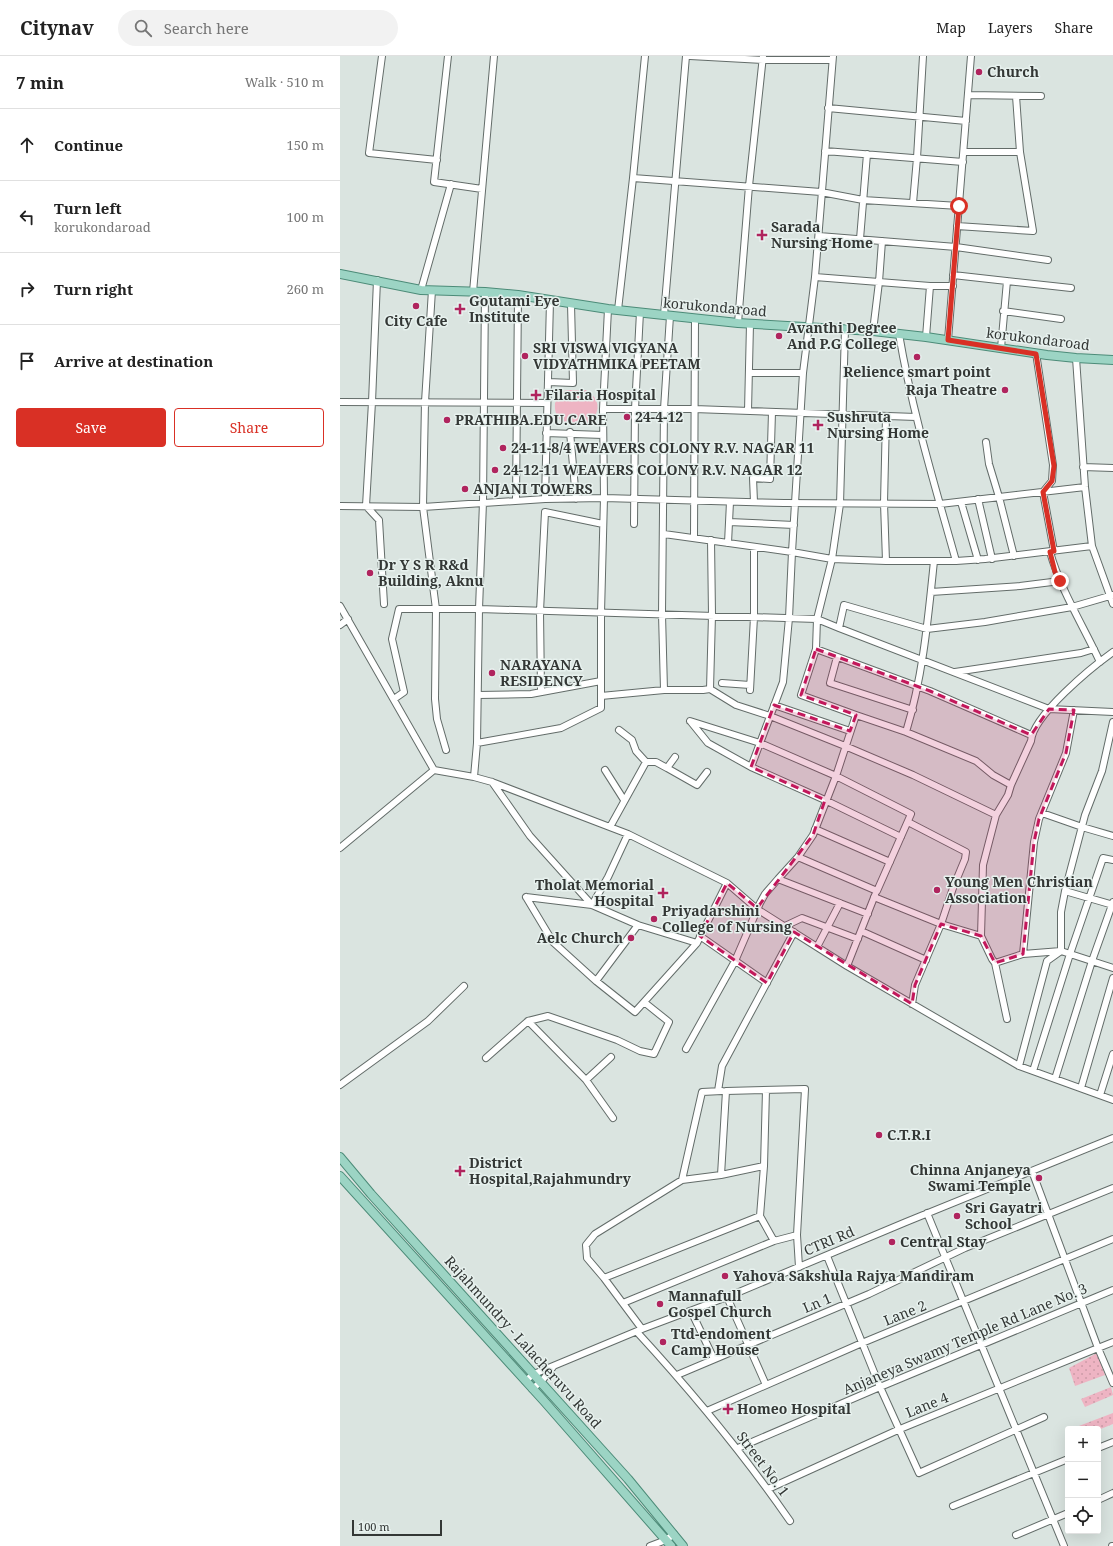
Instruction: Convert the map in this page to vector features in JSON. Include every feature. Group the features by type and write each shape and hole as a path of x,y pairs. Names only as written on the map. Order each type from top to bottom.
{"main road":[{"name":"korukondaroad","path":"340,274 377,280 421,290 485,292 518,295 608,309 738,324 873,330 1036,354 1113,360"},
{"name":"Rajahmundry - Lalacheruvu Road","path":"340,1157 371,1194 628,1479 683,1546"},
{"path":"340,1176 525,1381 668,1543"}],"street":[{"path":"382,56 369,153 437,160"},
{"path":"448,56 434,182 482,189"},
{"path":"473,292 494,56"},
{"path":"618,310 645,56"},
{"path":"664,690 662,614 664,534 664,409 667,316 686,56"},
{"path":"690,56 832,58 815,277 803,374 789,618 783,682 751,767"},
{"path":"913,203 923,56"},
{"path":"948,340 971,56"},
{"path":"738,324 749,186 763,58"},
{"path":"968,95 1041,96"},
{"path":"957,226 1033,231 1020,152 1016,96"},
{"path":"828,108 966,121"},
{"path":"825,151 963,162"},
{"path":"964,152 1020,152"},
{"path":"860,239 867,154"},
{"path":"633,178 821,192 864,200 959,206"},
{"path":"421,290 451,184"},
{"path":"818,236 956,247 1048,260"},
{"path":"873,330 882,241"},
{"path":"953,275 1071,288"},
{"path":"815,277 930,286 953,286"},
{"path":"377,280 366,506 379,520 384,604"},
{"path":"1001,348 1003,311 1007,281"},
{"path":"926,337 930,286"},
{"path":"432,290 426,402 423,507 436,609 435,699 437,719 446,750"},
{"path":"474,777 477,743 479,609 483,502 485,292"},
{"path":"516,500 518,295"},
{"path":"545,499 550,301"},
{"path":"548,382 573,383 571,304"},
{"path":"477,743 561,728 601,708 601,613 604,498 603,409 608,309"},
{"path":"1003,311 1061,319"},
{"path":"634,524 633,499 635,410 640,312"},
{"path":"694,538 695,318"},
{"path":"748,411 750,324"},
{"path":"845,329 840,504 832,559 817,619 816,649 801,695 856,716 906,732 976,761 993,775 1011,785"},
{"path":"899,334 916,417 956,561"},
{"path":"1036,354 1054,466 1052,481 1043,492 1055,572 1100,662"},
{"path":"1076,358 1083,467 1092,546 1113,604"},
{"path":"749,373 803,374"},
{"path":"340,402 547,403"},
{"path":"603,409 694,409 916,417"},
{"path":"754,502 753,478 770,479 772,412"},
{"path":"886,416 884,503 886,561"},
{"path":"546,433 570,432 603,434"},
{"path":"570,432 576,499"},
{"path":"986,442 989,464 1014,556"},
{"path":"1083,467 1113,468"},
{"path":"340,506 423,507 516,500 604,498 840,504 940,504 1085,487"},
{"path":"978,499 992,559"},
{"path":"728,543 730,502"},
{"path":"961,502 978,560"},
{"path":"541,692 540,611 545,512 603,524"},
{"path":"729,522 794,525"},
{"path":"664,534 832,559 886,561 956,561 992,559 1092,546"},
{"path":"710,689 712,540"},
{"path":"722,683 750,687 754,617 754,547"},
{"path":"906,732 913,710 923,660 934,561"},
{"path":"931,592 1020,586 1060,581"},
{"path":"839,628 844,605 927,629 985,622 1072,607 1111,595"},
{"path":"340,606 434,770"},
{"path":"394,700 404,692 392,638 399,608 479,609 817,619 1049,709 1113,712"},
{"path":"340,625 348,619"},
{"path":"816,649 917,686 1031,735"},
{"path":"954,672 1082,653 1094,649"},
{"path":"1008,1019 995,963 992,960 981,936 982,865 996,815 1008,795 1031,741 1031,735 1049,709 1113,652"},
{"path":"837,657 830,683 913,710"},
{"path":"478,695 531,694 601,681"},
{"path":"601,696 664,690 710,689 736,705 770,716 845,746 913,775 996,815"},
{"path":"774,705 850,731"},
{"path":"1023,954 1034,842 1042,813 1066,753 1074,710"},
{"path":"686,1049 735,961 765,894 798,857 813,835 836,776 856,716"},
{"path":"847,966 875,894 908,822 911,814 836,776 760,743 690,721 708,743 751,767 826,800 901,837"},
{"path":"1061,951 1061,912 1065,890 1082,827 1102,770 1113,722"},
{"path":"619,730 632,740 636,751 646,762 656,762 697,785 707,772"},
{"path":"668,768 675,758"},
{"path":"610,827 646,762"},
{"path":"340,848 434,770 474,777 492,782 628,834 727,883 757,909 847,966 1019,1066 1113,1100"},
{"path":"605,770 624,800"},
{"path":"492,782 530,836 592,905"},
{"path":"1042,813 1113,836"},
{"path":"908,822 966,852 966,859 915,985 912,1004"},
{"path":"815,829 890,862"},
{"path":"592,905 608,877 628,834"},
{"path":"798,857 940,924 981,936"},
{"path":"1033,1071 1070,954 1104,858 1113,860"},
{"path":"778,879 868,914"},
{"path":"727,883 698,940 635,1012 596,981 553,942 526,897 592,905 638,925 698,940 735,961 767,983"},
{"path":"1055,1079 1092,961 1113,904 1065,890"},
{"path":"817,947 840,903"},
{"path":"785,926 802,918 858,939"},
{"path":"596,981 638,925"},
{"path":"861,931 926,960"},
{"path":"718,1091 722,1066 794,932"},
{"path":"1019,1066 1047,961 1061,951"},
{"path":"995,963 1023,954 1061,951 1113,968"},
{"path":"1081,1088 1113,978"},
{"path":"340,1086 428,1021 464,986"},
{"path":"486,1058 528,1021 548,1016 617,1040 640,1051 654,1054 669,1022 644,1002"},
{"path":"528,1021 586,1080 614,1118"},
{"path":"1100,1095 1113,1054"},
{"path":"586,1080 611,1057"},
{"path":"764,1166 722,1175 682,1180 702,1092 806,1089 797,1235 799,1267"},
{"path":"766,1090 764,1166 760,1216 774,1241"},
{"path":"722,1175 726,1091"},
{"name":"CTRI Rd","path":"525,1381 534,1374 727,1297 927,1213 1113,1138"},
{"path":"1032,1171 1098,1348 1113,1383"},
{"name":"Street No. 1","path":"682,1180 595,1234 586,1245 587,1258 623,1303 640,1331 738,1448 790,1521"},
{"name":"Ln 1","path":"677,1375 846,1304 965,1248 1113,1188"},
{"path":"927,1213 1000,1388 1015,1430 1052,1520 1064,1546"},
{"path":"604,1278 760,1216"},
{"path":"623,1303 774,1241 797,1235"},
{"name":"Lane 2","path":"707,1411 862,1343 1066,1259 1113,1238"},
{"path":"827,1256 880,1387 919,1473 1044,1417"},
{"name":"Anjaneya Swamy Temple Rd Lane No. 3","path":"738,1448 1113,1290"},
{"path":"727,1297 766,1386"},
{"path":"691,1311 714,1359"},
{"name":"Lane 4","path":"768,1489 900,1429 1113,1342"},
{"name":"CTRI Rd","path":"532,1389 541,1382 554,1366"},
{"path":"1101,1447 1113,1442"},
{"path":"953,1506 1065,1461"},
{"path":"1101,1499 1113,1493"},
{"path":"1016,1535 1065,1514"},
{"path":"650,1546 668,1543 674,1534"}],"highlighted area":[{"path":"816,649 930,691 1031,735 1049,709 1074,710 1066,753 1039,819 1034,842 1023,954 995,963 981,936 941,924 915,985 912,1004 794,932 767,983 700,936 727,883 757,908 813,835 825,800 751,767 774,705 850,731 856,715 801,695"}],"shaded area":[{"path":"567,390 586,390 595,398 598,408 597,412 588,423 576,424 566,422 562,421 557,416 555,403 562,392"},
{"path":"1097,1353 1105,1375 1075,1386 1069,1368"},
{"path":"1111,1387 1113,1395 1085,1407 1081,1399"},
{"path":"1113,1413 1113,1424 1101,1429 1101,1426 1079,1426"}],"place":[{"name":"Church","path":"979,72"},
{"name":"Sarada Nursing Home","path":"762,235"},
{"name":"City Cafe","path":"416,306"},
{"name":"Goutami Eye Institute","path":"460,309"},
{"name":"Avanthi Degree And P.G College","path":"779,336"},
{"name":"SRI VISWA VIGYANA VIDYATHMIKA PEETAM","path":"525,356"},
{"name":"Relience smart point","path":"917,357"},
{"name":"Raja Theatre","path":"1005,390"},
{"name":"Filaria Hospital","path":"536,395"},
{"name":"24-4-12","path":"627,417"},
{"name":"PRATHIBA.EDU.CARE","path":"447,420"},
{"name":"Sushruta Nursing Home","path":"818,425"},
{"name":"24-11-8/4 WEAVERS COLONY R.V. NAGAR 11","path":"503,448"},
{"name":"24-12-11 WEAVERS COLONY R.V. NAGAR 12","path":"495,470"},
{"name":"ANJANI TOWERS","path":"465,489"},
{"name":"Dr Y S R R&d Building, Aknu","path":"370,573"},
{"name":"NARAYANA RESIDENCY","path":"492,673"},
{"name":"Young Men Christian Association","path":"937,890"},
{"name":"Tholat Memorial Hospital","path":"663,893"},
{"name":"Priyadarshini College of Nursing","path":"654,919"},
{"name":"Aelc Church","path":"631,938"},
{"name":"C.T.R.I","path":"879,1135"},
{"name":"District Hospital,Rajahmundry","path":"460,1171"},
{"name":"Chinna Anjaneya Swami Temple","path":"1039,1178"},
{"name":"Sri Gayatri School","path":"957,1216"},
{"name":"Central Stay","path":"892,1242"},
{"name":"Yahova Sakshula Rajya Mandiram","path":"725,1276"},
{"name":"Mannafull Gospel Church","path":"660,1304"},
{"name":"Ttd-endoment Camp House","path":"663,1342"},
{"name":"Homeo Hospital","path":"728,1409"}],"route":[{"path":"959,206 948,340 1036,354 1054,466 1052,481 1043,492 1054,551 1050,552 1055,572 1060,581"}]}
